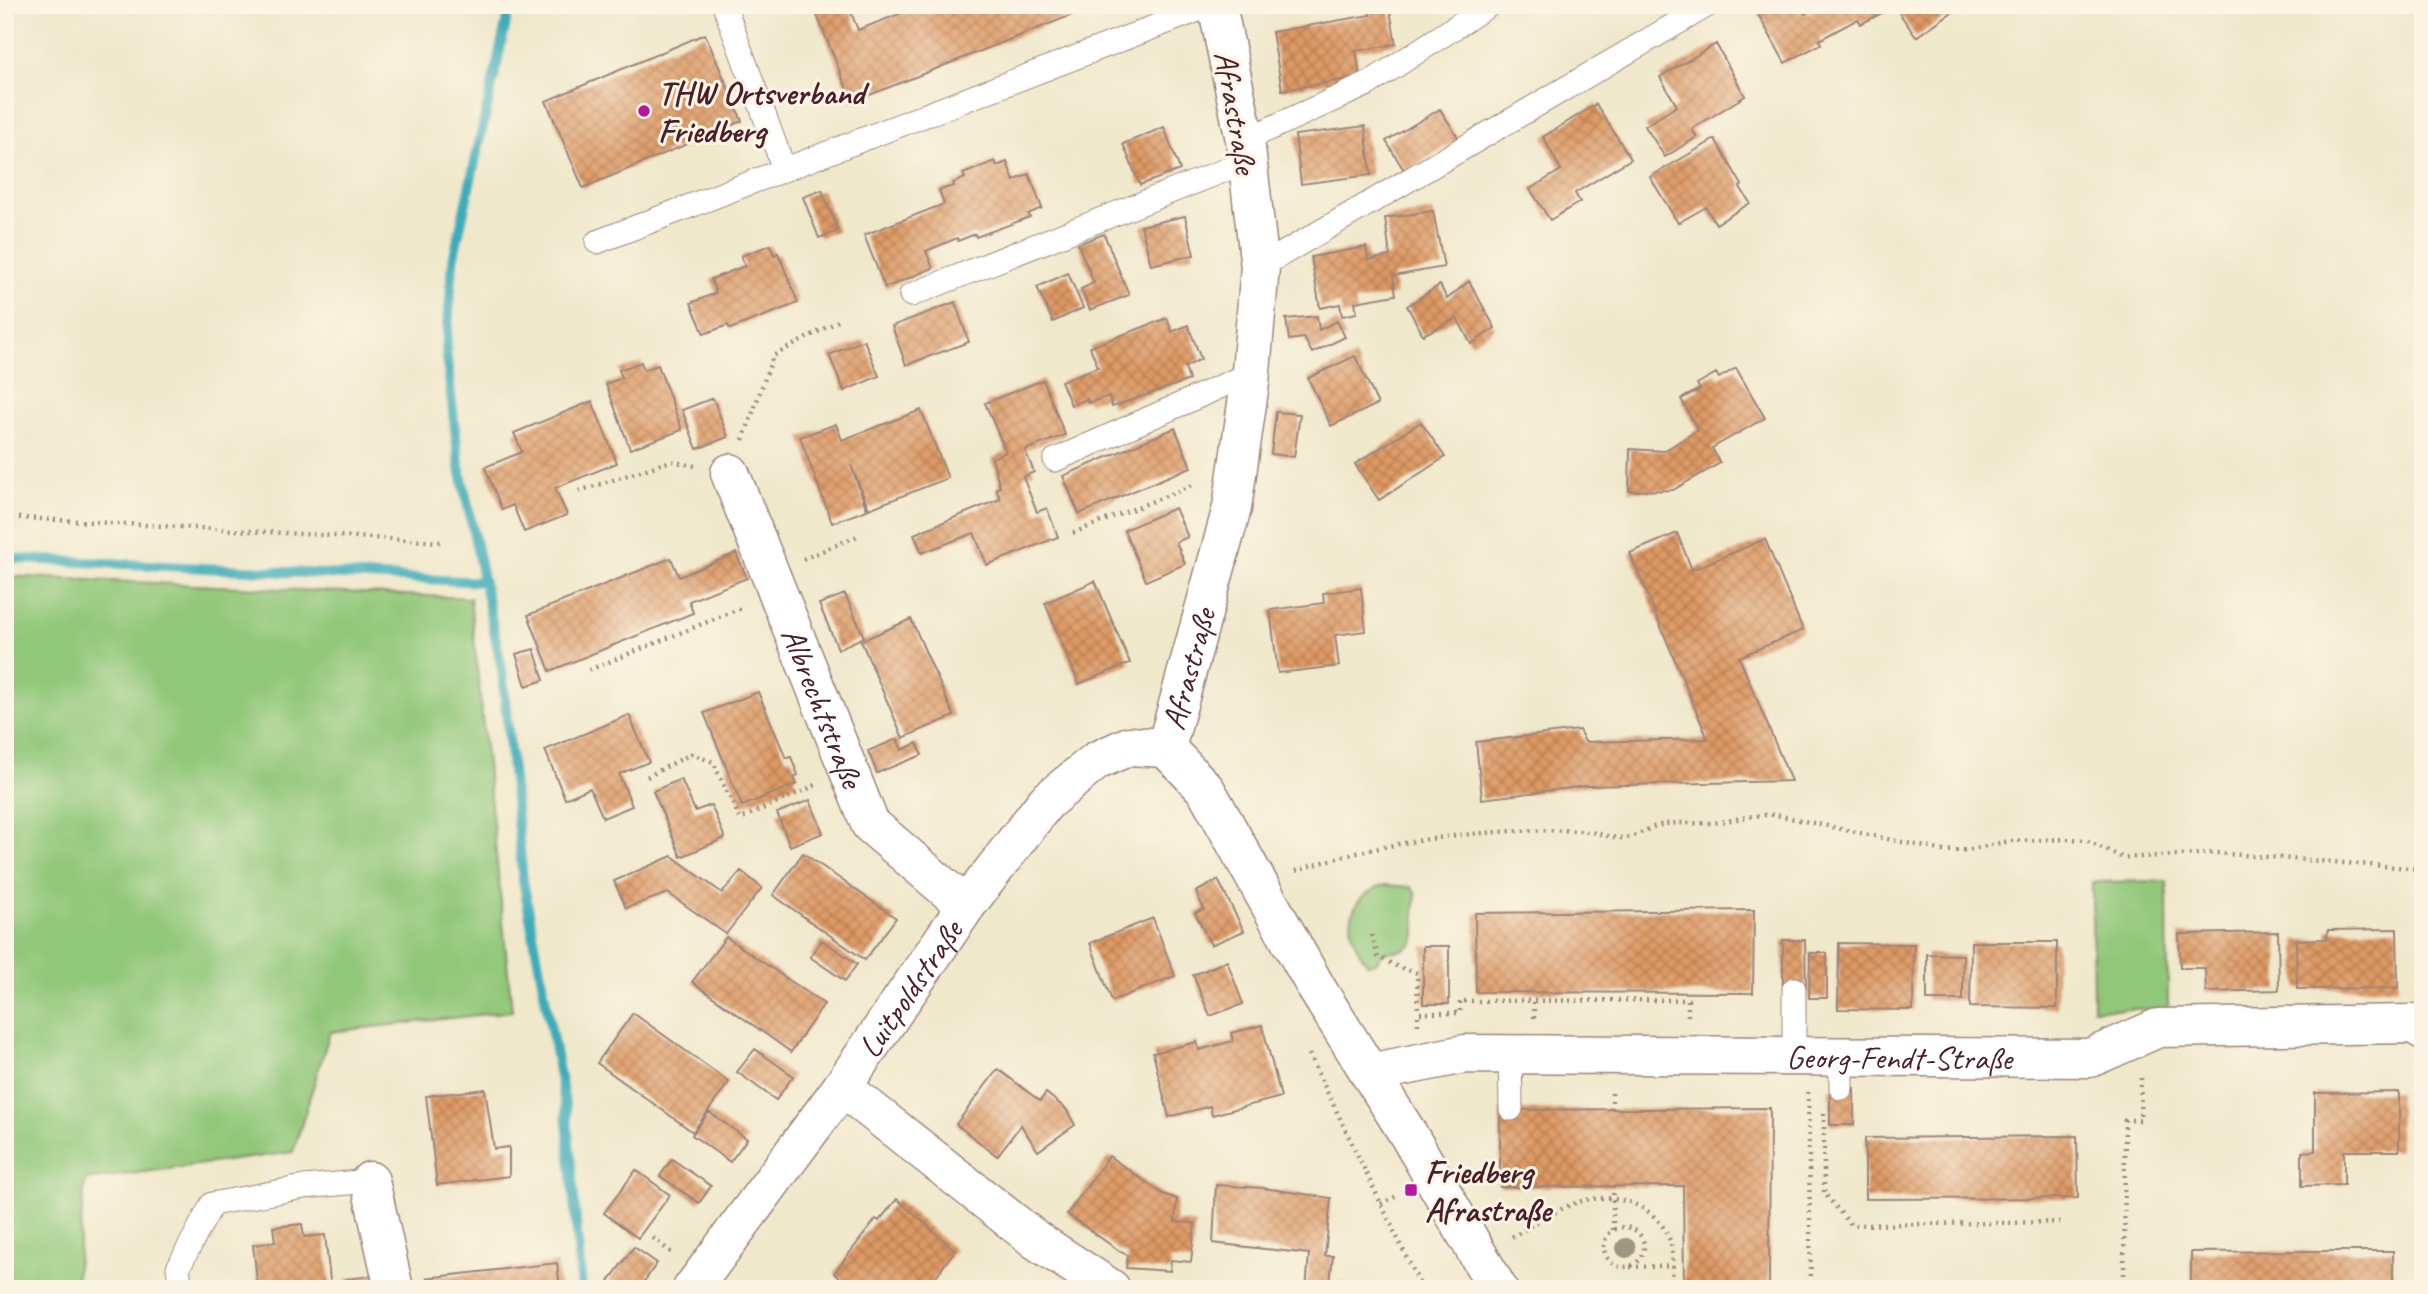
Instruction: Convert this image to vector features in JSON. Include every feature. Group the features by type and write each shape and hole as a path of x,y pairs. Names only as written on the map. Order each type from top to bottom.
{"street":[{"name":"Afrastraße","path":"1217,5 1246,150 1259,267 1251,373 1232,508 1166,748 1206,790 1317,989 1408,1134 1498,1289"},
{"name":"Albrechtstraße","path":"730,473 870,824 965,906"},
{"name":"Luitpoldstraße","path":"692,1289 842,1087 965,906 1046,802 1096,761 1129,746 1166,748"},
{"name":"Georg-Fendt-Straße","path":"1369,1073 1465,1054 1822,1062 2091,1058 2158,1028 2413,1024 2423,1030"},
{"path":"842,1087 1036,1240 1111,1289"},
{"path":"370,1181 394,1289"}],"lane":[{"path":"724,5 784,169"},
{"path":"597,242 1211,5"},
{"path":"911,295 1246,150 1368,84 1489,5"},
{"path":"1259,267 1708,5"},
{"path":"1055,460 1251,373"},
{"path":"1794,989 1822,1062"},
{"path":"1510,1054 1511,1109"},
{"path":"181,1289 178,1268 212,1204 304,1187 370,1181"}],"path":[{"path":"579,491 671,461 730,473 772,355 842,319"},
{"path":"1073,533 1237,467"},
{"path":"5,517 442,542"},
{"path":"589,670 773,583 860,535"},
{"path":"647,777 691,754 713,762 740,819 848,771"},
{"path":"1300,882 1294,871 1320,862 1360,852 1461,835 1516,831 1581,831 1621,838 1635,836 1662,825 1718,822 1756,814 1776,815 1944,851 1967,850 2010,841 2071,839 2086,840 2123,858 2216,853 2423,869"},
{"path":"1372,935 1378,957 1417,973 1418,1027"},
{"path":"1418,1013 1460,1013 1460,1001 1688,999 1688,1012"},
{"path":"1534,1001 1534,1013"},
{"path":"2123,1289 2125,1120 2140,1119 2141,1035"},
{"path":"1308,1053 1422,1289"},
{"path":"1822,1062 1824,1193 1851,1225 2065,1222"},
{"path":"1811,1289 1822,1062"},
{"path":"1613,1186 1614,1230"},
{"path":"1478,1255 1578,1202 1596,1198 1613,1199 1645,1208 1658,1222 1672,1246 1672,1289"},
{"path":"1625,1267 1642,1257 1644,1251 1642,1238 1633,1229 1620,1227 1605,1240 1605,1253 1613,1264 1625,1267 1672,1266"}],"green space":[{"path":"5,576 470,598 512,1011 330,1032 293,1152 85,1180 75,1289 5,1289"},
{"path":"2167,881 2168,1009 2093,1009 2092,882"},
{"path":"1385,885 1411,887 1416,893 1416,937 1410,946 1399,951 1382,953 1377,962 1368,964 1354,940 1352,918 1362,898"}],"building":[{"path":"813,5 848,5 858,30 922,5 1097,5 852,102"},
{"path":"1369,5 1389,5 1396,44 1356,51 1360,77 1282,90 1272,32 1370,15"},
{"path":"1764,5 1800,5 1805,14 1824,5 1897,5 1861,24 1858,19 1819,40 1821,44 1785,63 1756,10"},
{"path":"1906,5 1951,5 1955,10 1916,37 1898,11"},
{"name":"THW Ortsverband Friedberg","path":"705,34 742,121 583,188 546,101"},
{"path":"1716,44 1745,96 1692,129 1697,137 1665,157 1645,126 1677,106 1660,77"},
{"path":"1596,104 1631,159 1575,193 1580,202 1550,220 1530,189 1561,170 1543,137"},
{"path":"1440,109 1459,139 1405,172 1386,141"},
{"path":"1365,126 1371,175 1301,184 1295,135"},
{"path":"1164,127 1180,170 1140,185 1123,144"},
{"path":"1715,139 1750,203 1716,224 1706,207 1678,223 1650,177"},
{"path":"995,161 997,166 1007,162 1014,181 1029,174 1042,208 1028,214 1030,217 976,237 975,234 958,241 957,238 926,251 933,268 885,288 864,235 944,204 939,190 954,186 953,183 965,178 963,174"},
{"path":"822,190 838,231 819,238 803,197"},
{"path":"1433,211 1444,267 1393,276 1396,295 1355,302 1357,313 1342,316 1340,304 1320,308 1311,257 1366,247 1368,260 1390,256 1385,218"},
{"path":"1185,216 1194,255 1151,265 1141,226"},
{"path":"1104,234 1129,295 1090,310 1081,289 1094,283 1078,244"},
{"path":"770,245 774,255 778,253 798,303 730,329 728,325 704,334 691,303 716,293 711,279 745,266 741,256"},
{"path":"1068,273 1083,308 1053,322 1037,287"},
{"path":"1469,281 1495,328 1471,344 1457,318 1423,335 1407,306 1440,285 1447,299"},
{"path":"955,302 969,342 906,365 892,326"},
{"path":"1317,316 1319,330 1337,321 1345,337 1312,353 1304,338 1289,340 1286,319"},
{"path":"1167,318 1172,332 1188,325 1201,359 1185,367 1189,380 1112,407 1109,396 1088,403 1087,399 1071,405 1061,381 1098,367 1090,347"},
{"path":"864,340 879,376 844,391 829,355"},
{"path":"1355,356 1378,404 1331,426 1308,378"},
{"path":"641,362 644,370 658,365 682,430 630,449 606,384 622,378 619,370"},
{"path":"1736,368 1765,418 1712,448 1720,463 1673,490 1629,491 1630,449 1664,451 1698,430 1681,399 1700,389 1697,384 1716,373 1719,378"},
{"path":"1043,380 1065,435 1025,450 1034,472 1023,477 1037,512 1047,508 1058,537 987,565 974,533 922,553 914,534 1000,499 996,488 1000,487 992,458 1006,452 985,403"},
{"path":"713,398 728,437 697,449 682,410"},
{"path":"592,401 617,463 555,488 567,515 524,532 513,505 502,510 485,467 522,452 514,433"},
{"path":"921,410 948,478 869,509 851,465 867,510 832,523 800,437 836,424 842,440"},
{"path":"1276,412 1300,414 1294,457 1271,454"},
{"path":"1421,422 1445,457 1379,500 1355,464"},
{"path":"1175,428 1191,467 1079,514 1063,476"},
{"path":"1175,508 1188,537 1176,542 1185,564 1146,581 1124,530"},
{"path":"1677,533 1692,570 1765,539 1803,630 1739,657 1791,781 1586,786 1482,799 1476,742 1579,730 1585,742 1708,739 1630,553"},
{"path":"736,553 747,578 689,601 693,613 550,671 528,615 671,558 679,577"},
{"path":"1095,581 1130,663 1079,684 1045,603"},
{"path":"1361,588 1366,631 1335,635 1339,666 1278,673 1270,610 1324,603 1323,593"},
{"path":"845,594 864,637 838,649 819,604"},
{"path":"911,619 954,716 903,738 861,641"},
{"path":"534,649 544,680 526,686 516,654"},
{"path":"758,692 786,758 791,757 798,775 794,778 797,784 742,806 704,713"},
{"path":"629,715 649,762 619,774 632,806 603,818 590,788 565,799 545,750"},
{"path":"897,739 902,750 917,743 922,755 877,773 868,751"},
{"path":"681,779 695,811 711,805 725,838 681,857 653,791"},
{"path":"810,800 823,833 790,846 777,813"},
{"path":"803,853 896,918 865,960 773,895"},
{"path":"672,856 722,893 741,871 762,888 726,934 668,893 626,908 614,881"},
{"path":"1218,880 1244,931 1211,945 1195,913 1204,909 1196,892"},
{"path":"1754,910 1753,993 1476,992 1475,913"},
{"path":"1153,918 1175,976 1112,1001 1090,943"},
{"path":"2397,929 2398,988 2297,989 2296,940 2327,939 2328,930"},
{"path":"2278,932 2279,990 2206,992 2205,968 2180,968 2179,934"},
{"path":"726,937 824,1004 791,1052 692,982"},
{"path":"822,940 857,964 845,981 810,957"},
{"path":"1783,940 1805,940 1806,989 1783,989"},
{"path":"1971,942 2057,942 2057,1008 1970,1007"},
{"path":"1839,943 1914,944 1913,1010 1838,1009"},
{"path":"1423,946 1449,946 1449,1004 1423,1004"},
{"path":"1810,953 1827,953 1827,998 1809,998"},
{"path":"1927,954 1963,955 1963,1000 1927,1000"},
{"path":"1227,961 1243,1004 1210,1016 1193,975"},
{"path":"633,1013 729,1082 693,1132 597,1063"},
{"path":"1262,1025 1281,1097 1212,1115 1210,1106 1169,1117 1153,1053 1197,1042 1199,1050 1233,1041 1231,1033"},
{"path":"755,1049 793,1076 776,1100 737,1072"},
{"path":"998,1069 1040,1101 1046,1093 1066,1109 1075,1125 1038,1151 1021,1125 997,1156 956,1124"},
{"path":"1830,1088 1854,1088 1854,1125 1830,1125"},
{"path":"485,1089 494,1149 509,1147 509,1176 437,1185 426,1096"},
{"path":"2399,1092 2399,1151 2344,1151 2344,1185 2302,1186 2302,1152 2315,1151 2315,1093"},
{"path":"1770,1108 1769,1289 1684,1289 1683,1186 1500,1187 1500,1110"},
{"path":"709,1112 747,1139 730,1162 692,1135"},
{"path":"2077,1136 2078,1198 1865,1199 1865,1138"},
{"path":"1109,1156 1163,1194 1177,1199 1175,1222 1195,1223 1191,1262 1171,1260 1170,1271 1126,1268 1128,1255 1067,1214"},
{"path":"672,1159 711,1186 699,1203 660,1176"},
{"path":"636,1170 670,1195 638,1238 604,1213"},
{"path":"1216,1185 1263,1188 1331,1198 1325,1256 1333,1256 1330,1282 1348,1283 1347,1289 1306,1289 1309,1254 1213,1243"},
{"path":"897,1199 955,1250 927,1289 854,1289 834,1273 876,1219 879,1221"},
{"path":"302,1224 304,1237 325,1235 331,1289 258,1289 253,1245 275,1242 273,1227"},
{"path":"634,1247 657,1263 639,1289 620,1289 609,1281"},
{"path":"2393,1251 2393,1289 2191,1289 2191,1252"},
{"path":"557,1263 560,1289 428,1289 427,1278"},
{"path":"379,1275 381,1289 347,1289 346,1279"}],"waterway":[{"path":"510,5 453,260 446,352 459,463 502,670 523,880 566,1109 582,1289"},
{"path":"5,558 483,582"}],"place":[{"name":"THW Ortsverband Friedberg","path":"644,111"},
{"name":"Friedberg Afrastraße","path":"1411,1190"}]}
